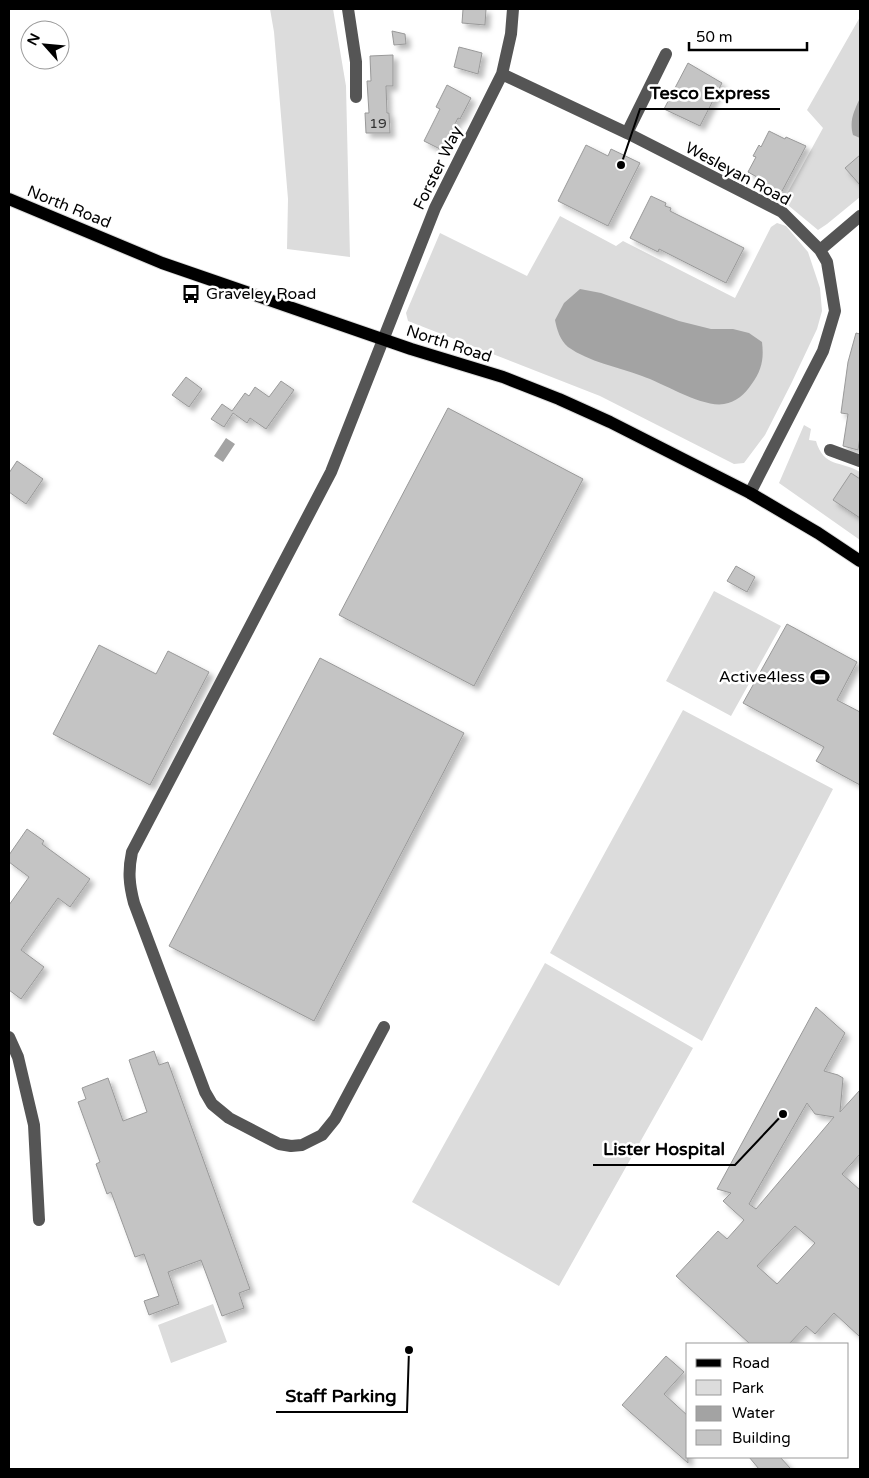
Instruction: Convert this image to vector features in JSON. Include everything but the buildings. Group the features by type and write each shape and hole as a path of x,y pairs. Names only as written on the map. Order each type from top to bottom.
{"main road":[{"name":"North Road","path":"9,200 162,263 503,378 559,399 610,422 750,493 860,561"}],"street":[{"path":"348,9 356,62 356,97"},
{"name":"Forster Way","path":"384,1027 335,1120 322,1135 314,1140 302,1145 279,1144 229,1118 212,1104 205,1092 134,903 130,887 129,870 132,852 331,472 435,208 502,74 513,9"},
{"path":"627,133 666,54"},
{"name":"Wesleyan Road","path":"502,74 627,133 782,212 820,250 827,262 835,311 823,351 750,493"},
{"path":"820,250 860,216"},
{"path":"830,450 860,461"},
{"path":"9,1036 18,1057 34,1125 39,1220"}],"green space":[{"path":"270,9 333,9 346,86 350,257 287,249 288,199 274,32"},
{"path":"860,17 860,197 818,230 783,201 823,128 807,110"},
{"path":"560,216 616,246 623,241 735,298 771,227 777,223 786,226 808,252 820,288 822,311 817,329 765,435 744,463 734,464 600,396 408,321 406,313 440,233 527,276"},
{"path":"804,425 811,429 809,440 816,441 823,456 828,460 860,472 860,479 851,473 833,500 860,518 860,540 779,483"},
{"path":"714,591 781,626 731,716 666,681"},
{"path":"683,710 833,789 702,1041 550,953"},
{"path":"545,963 693,1048 559,1286 412,1202"},
{"path":"213,1304 227,1342 171,1363 158,1325"}],"water":[{"path":"860,98 860,138 853,135 852,121"},
{"path":"580,289 601,293 679,321 711,329 733,329 749,333 762,342 763,354 758,374 749,388 740,397 728,403 715,404 694,399 642,376 585,357 565,344 559,335 555,320 564,303"},
{"path":"226,438 235,444 223,462 214,456"}],"place":[{"name":"Tesco Express","path":"621,165"},
{"name":"Graveley Road","path":"191,294"},
{"name":"Active4less","path":"820,677"},
{"name":"Lister Hospital","path":"783,1114"},
{"name":"Staff Parking","path":"409,1350"}]}
